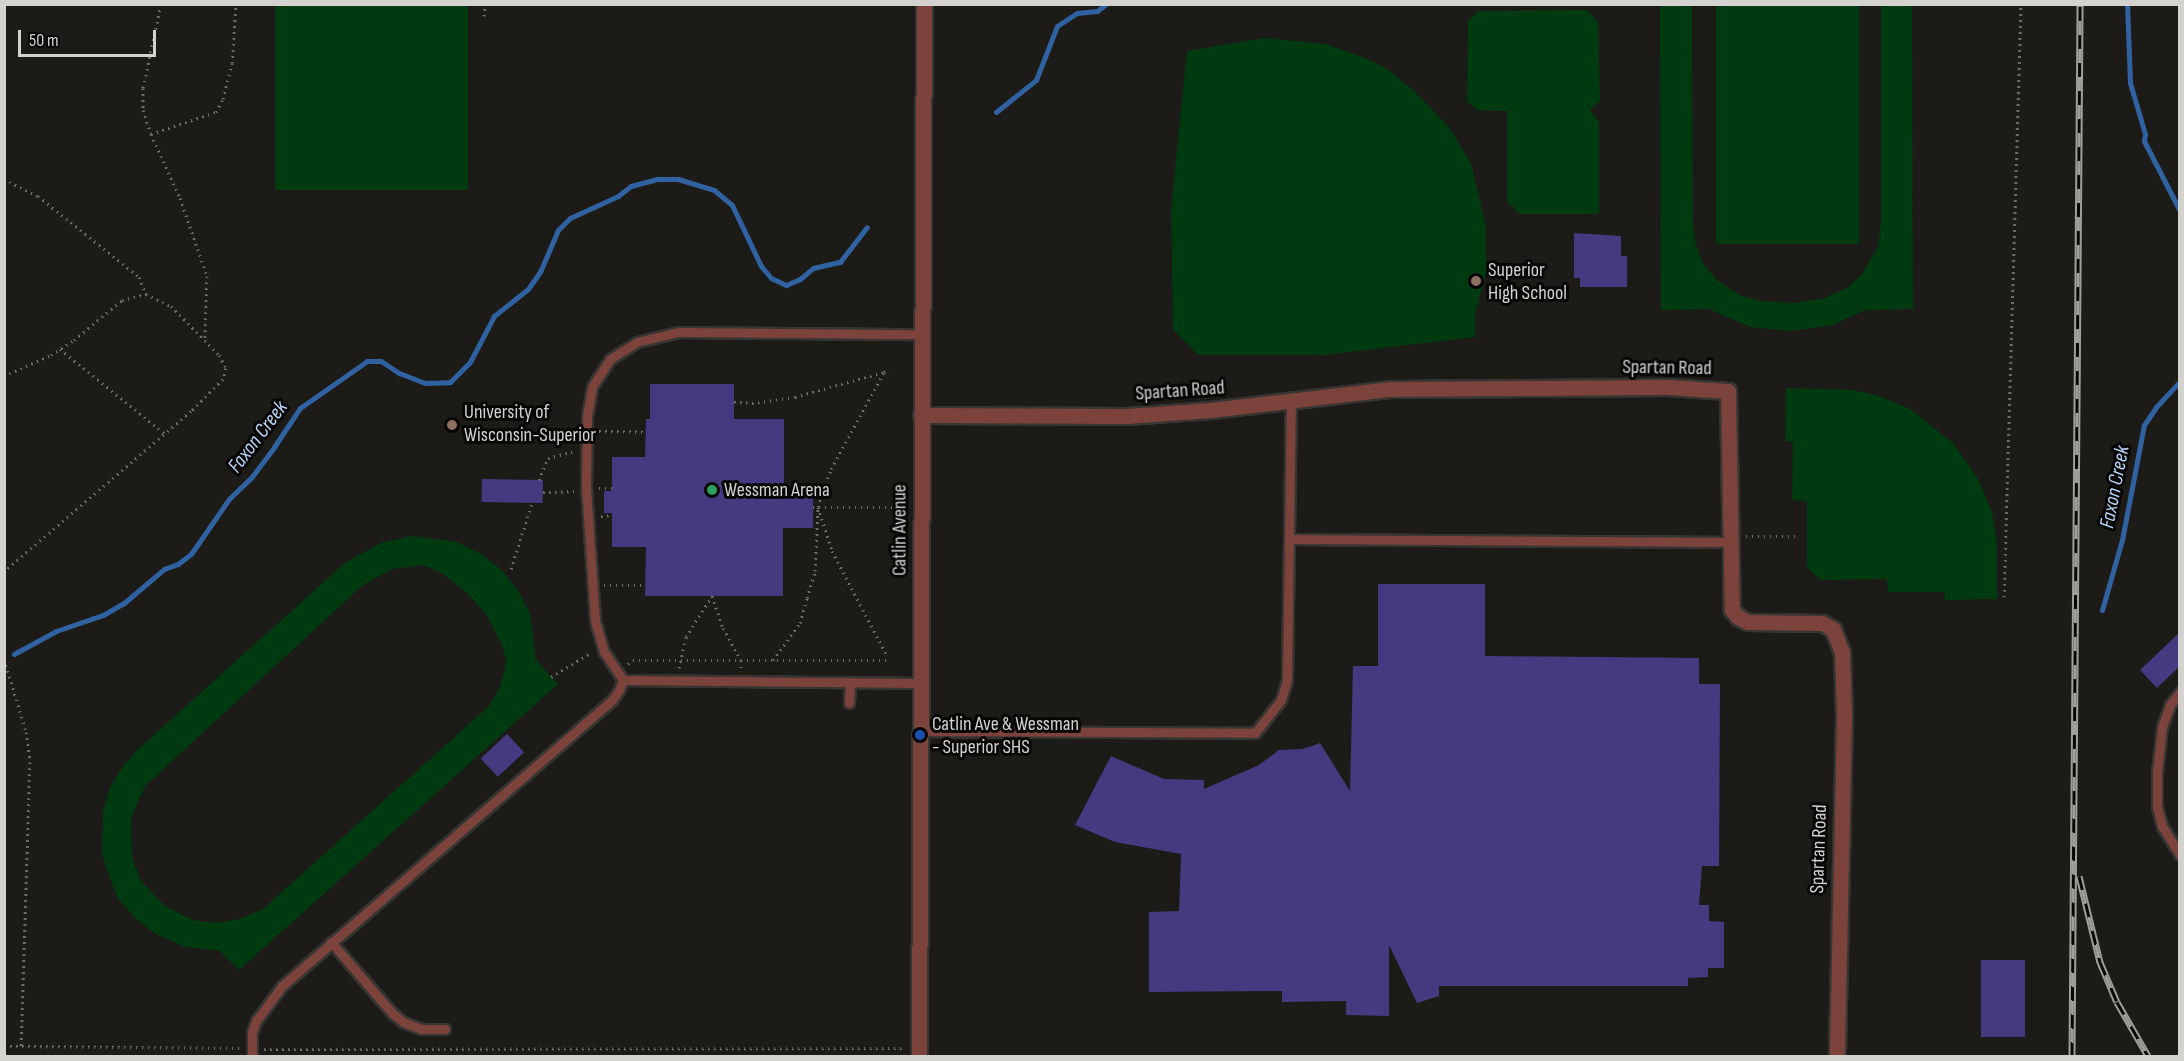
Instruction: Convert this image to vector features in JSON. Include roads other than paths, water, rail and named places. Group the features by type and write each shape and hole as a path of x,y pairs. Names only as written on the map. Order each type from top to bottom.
{"street":[{"name":"Catlin Avenue","path":"919,1052 924,4"},
{"name":"Spartan Road","path":"921,416 1127,416 1391,389 1668,387 1728,391 1730,600 1735,615 1748,622 1822,623 1833,629 1841,647 1844,717 1837,1056"}],"lane":[{"path":"252,1052 254,1027 269,1000 331,942 612,700 619,690 620,677 602,646 595,616 586,491 586,431 590,394 599,372 619,351 649,337 690,332 922,334"},
{"path":"920,731 1255,733 1278,705 1286,687 1291,401"},
{"path":"1290,539 1730,539"},
{"path":"620,677 677,682 920,683"},
{"path":"849,703 850,683"},
{"path":"2180,692 2170,705 2162,727 2157,772 2157,807 2162,826 2180,855"},
{"path":"331,942 392,1013 403,1022 421,1029 445,1029"}],"waterway":[{"name":"Faxon Creek","path":"996,112 1036,80 1057,26 1077,13 1097,11 1106,4"},
{"name":"Faxon Creek","path":"2127,4 2130,83 2145,134 2144,141 2180,211"},
{"name":"Faxon Creek","path":"14,654 56,631 103,615 124,603 164,569 178,564 191,554 229,499 251,478 300,408 367,361 381,361 399,373 425,383 450,382 470,362 494,316 528,289 540,272 558,230 570,218 618,196 631,186 658,179 678,179 714,190 732,205 761,266 771,278 786,285 800,279 813,268 840,262 867,227"},
{"name":"Faxon Creek","path":"2102,610 2122,540 2144,425 2156,407 2180,381"}],"railway":[{"path":"2072,1056 2080,4"},
{"path":"2079,876 2100,962 2117,1002 2148,1056"}],"place":[{"name":"Superior High School","path":"1476,281"},
{"name":"University of Wisconsin-Superior","path":"452,425"},
{"name":"Wessman Arena","path":"712,490"},
{"name":"Catlin Ave & Wessman - Superior SHS","path":"920,735"}]}
